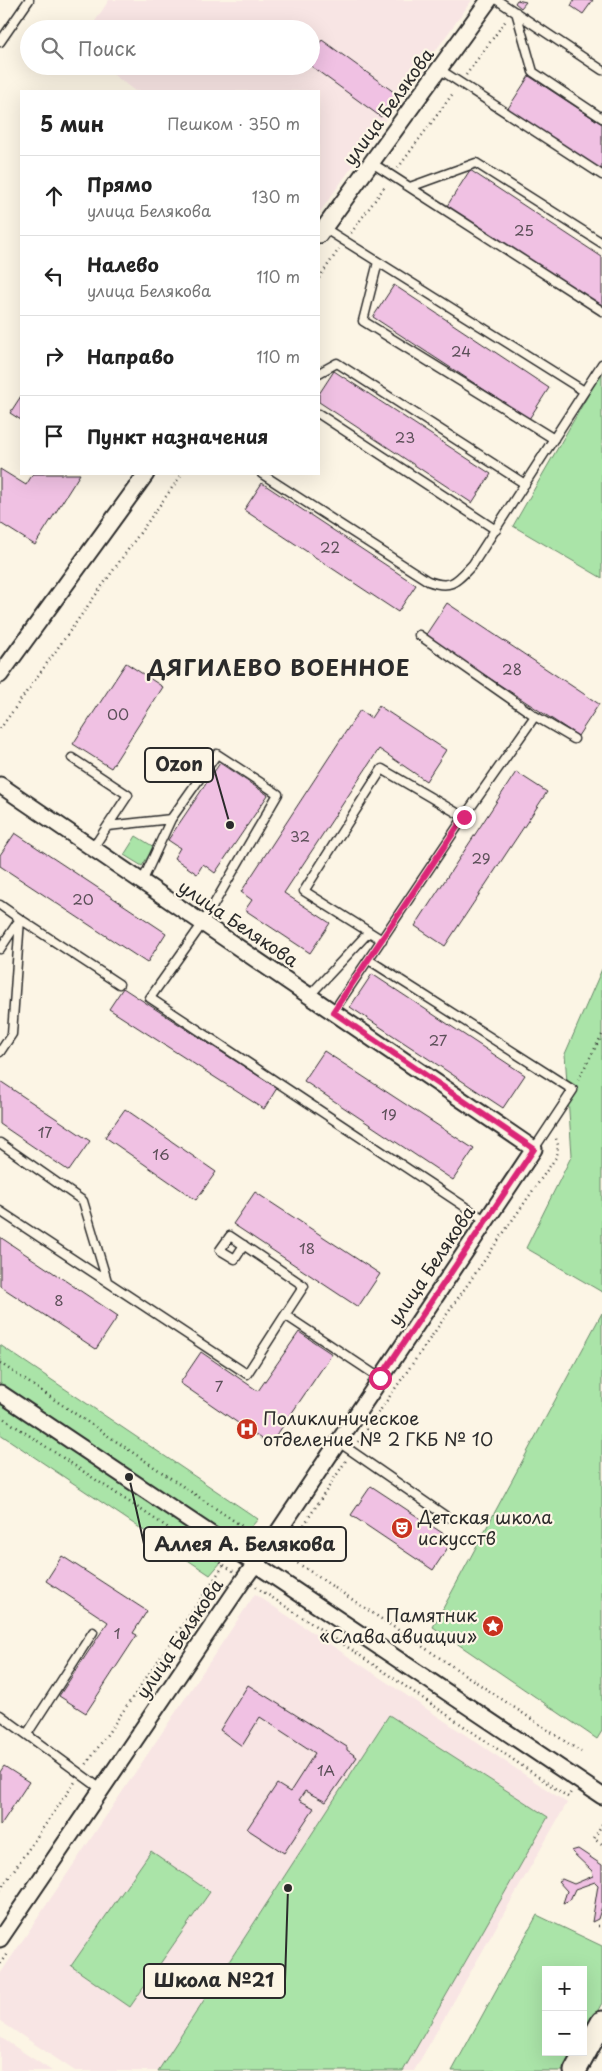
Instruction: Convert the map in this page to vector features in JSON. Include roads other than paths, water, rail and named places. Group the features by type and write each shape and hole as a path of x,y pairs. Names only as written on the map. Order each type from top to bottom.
{"street":[{"name":"улица Белякова","path":"321,232 490,0"},
{"path":"0,675 145,475"},
{"name":"улица Белякова","path":"0,785 534,1149 337,1441 270,1544 254,1564 0,1940"},
{"path":"0,1393 602,1796"},
{"path":"575,2071 602,2022"}],"lane":[{"path":"0,42 29,0"},
{"path":"497,0 602,70"},
{"path":"514,12 534,72 602,118"},
{"path":"439,69 602,175"},
{"path":"410,187 476,162 602,243"},
{"path":"372,163 602,311"},
{"path":"321,232 345,241 584,391"},
{"path":"378,262 362,321 554,439"},
{"path":"320,372 337,363 525,484"},
{"path":"264,475 428,581 441,586 456,582 473,564 496,530 602,364"},
{"path":"320,415 496,530"},
{"path":"419,636 535,716 574,739"},
{"path":"333,1012 464,817 535,716"},
{"path":"142,882 170,819 218,754 278,794 203,923 150,998 485,1220"},
{"path":"72,758 128,795 93,848"},
{"path":"382,940 304,891 382,769 464,817"},
{"path":"108,826 170,819"},
{"path":"0,905 118,984"},
{"path":"0,949 20,919"},
{"path":"0,1052 12,1034 20,919"},
{"path":"309,996 369,932"},
{"path":"369,960 573,1090 534,1149"},
{"path":"0,1143 83,1201 107,1281"},
{"path":"0,1211 247,1374 304,1286 244,1246"},
{"path":"286,1315 380,1378"},
{"path":"337,1441 447,1517"},
{"path":"27,1734 93,1632"},
{"path":"0,1715 101,1789"}],"place":[{"name":"Ozon","path":"230,825"},
{"name":"Поликлиническое отделение № 2 ГКБ № 10","path":"247,1429"},
{"name":"Аллея А. Белякова","path":"129,1477"},
{"name":"Детская школа искусств","path":"402,1528"},
{"name":"Памятник «Слава авиации»","path":"493,1626"},
{"name":"Школа №21","path":"288,1888"}],"district":[{"name":"ДЯГИЛЕВО ВОЕННОЕ","path":"279,668"}]}
